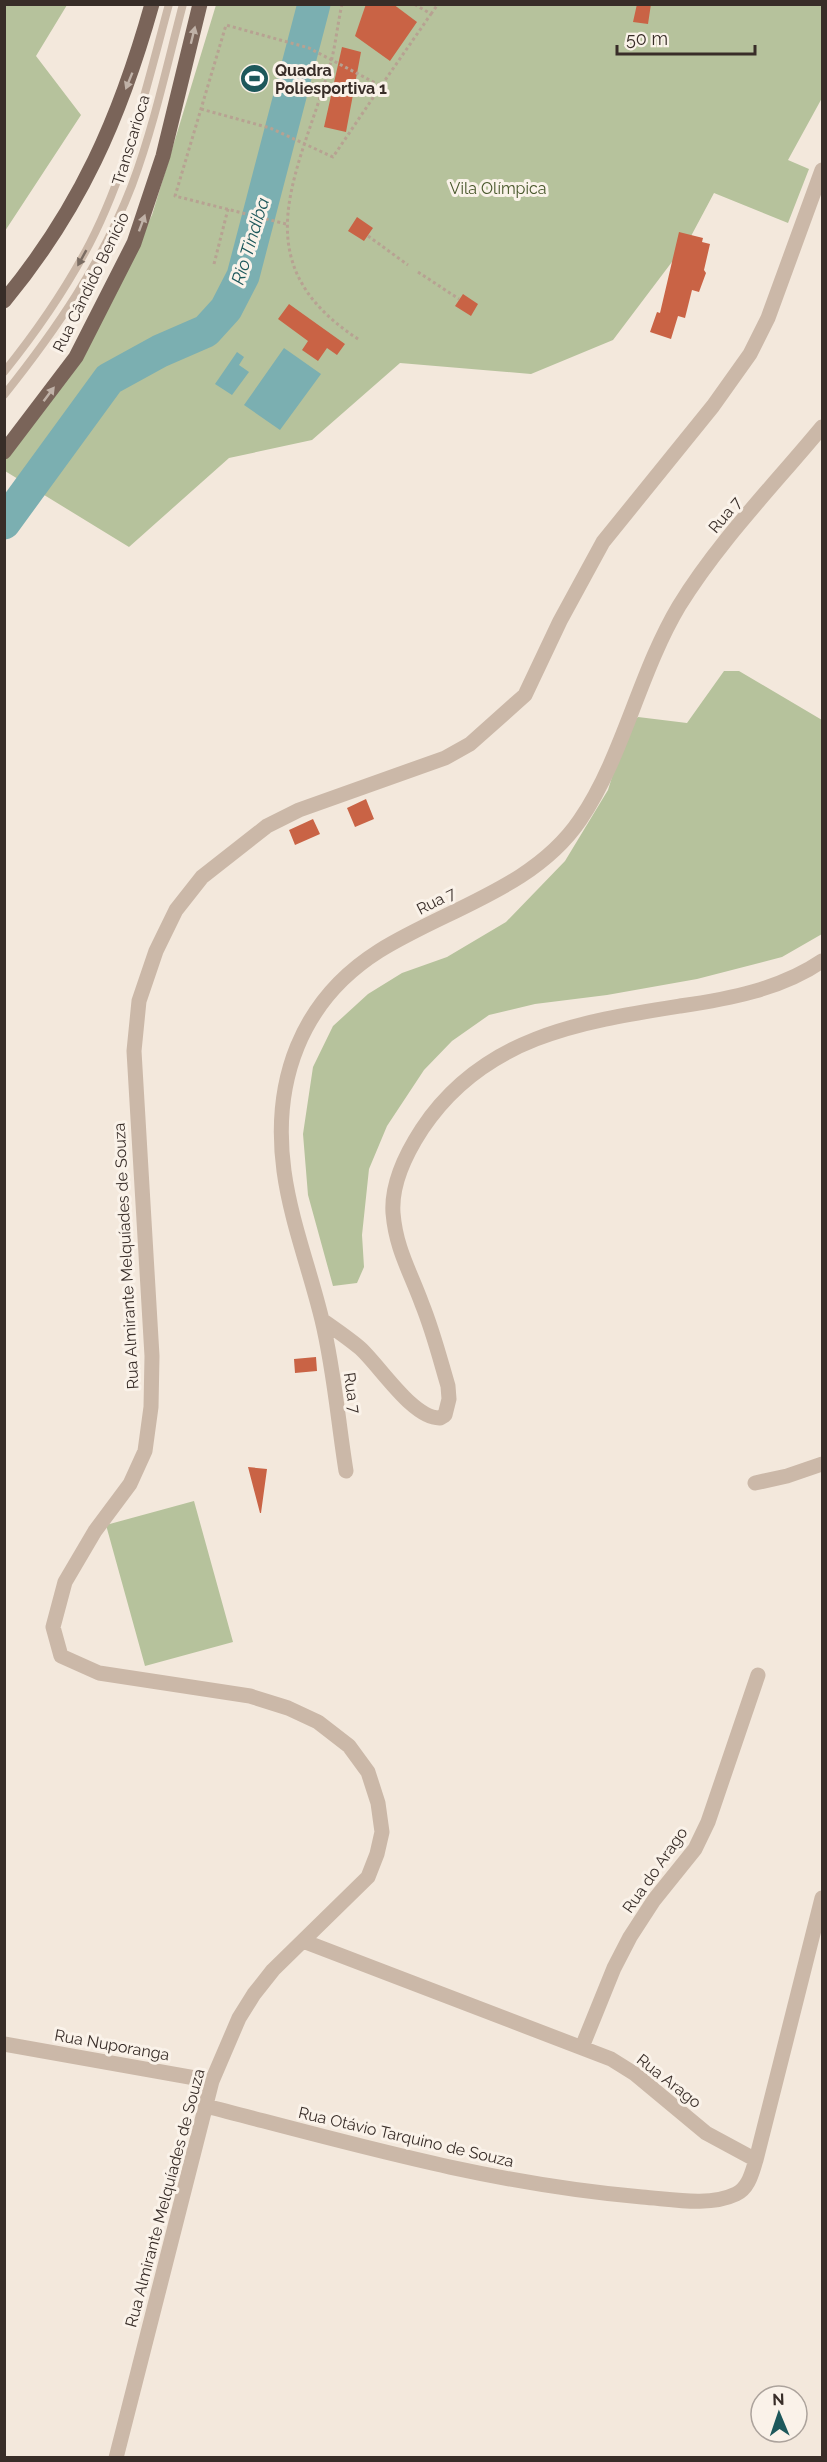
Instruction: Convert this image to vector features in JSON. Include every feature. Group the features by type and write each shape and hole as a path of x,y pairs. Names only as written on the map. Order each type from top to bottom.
{"main road":[{"path":"4,301 39,259 88,178 133,72 152,4"},
{"name":"Rua Cândido Benício","path":"8,447 76,357 134,243 163,156 200,4"}],"street":[{"name":"Rua Almirante Melquíades de Souza","path":"116,2457 212,2081 239,2018 254,1994 273,1970 368,1877 382,1832 378,1803 368,1772 349,1746 318,1722 288,1708 250,1696 99,1673 61,1656 53,1627 65,1582 95,1532 130,1484 146,1451 151,1407 152,1356 135,1100 134,1052 139,1001 156,951 176,910 202,877 234,850 267,826 299,810 445,758 470,744 525,696 560,621 603,542 712,406 750,354 768,318 822,170"},
{"name":"Rua 7","path":"346,1471 322,1320 284,1172 284,1092 300,1038 315,1011 348,975 378,952 527,872 568,835 580,820 606,771 652,660 679,607 718,551 822,427"},
{"path":"322,1320 361,1349 406,1399 427,1416 440,1418 445,1415 449,1399 448,1386 422,1303 401,1257 393,1210 402,1168 434,1112 458,1085 488,1062 533,1039 594,1021 723,1000 774,985 809,970 822,961"},
{"path":"755,1483 787,1476 822,1464"},
{"name":"Rua do Arago","path":"582,2047 614,1968 630,1937 654,1900 695,1850 708,1822 758,1675"},
{"path":"756,2160 822,1898"},
{"name":"Rua Arago","path":"303,1941 582,2047 635,2074 706,2133 756,2160"},
{"name":"Rua Nuporanga","path":"4,2044 212,2081"},
{"name":"Rua Otávio Tarquino de Souza","path":"206,2106 438,2166 515,2182 594,2193 715,2200 738,2194 748,2183 756,2160"}],"lane":[{"name":"Transcarioca","path":"4,372 50,312 100,221 124,159 169,4"},
{"name":"Transcarioca","path":"4,395 48,341 74,301 115,225 146,146 183,4"}],"path":[{"path":"342,4 332,58 304,142 292,187 286,224 288,248 301,285 329,318 358,339"},
{"path":"414,4 431,14"},
{"path":"200,109 270,128 333,156 438,4"},
{"path":"286,224 175,196 226,25 309,48 332,58 381,86"},
{"path":"214,264 228,209"},
{"path":"368,236 408,265"},
{"path":"418,272 459,299"}],"green space":[{"path":"5,4 67,5 36,56 81,115 5,231"},
{"name":"Vila Olímpica","path":"216,5 822,5 822,98 788,160 809,169 788,223 714,193 690,238 613,340 531,374 400,363 312,440 229,458 129,547 5,471 5,460 84,350 152,215"},
{"path":"724,671 739,671 822,720 822,934 782,957 697,979 607,995 535,1004 489,1015 452,1041 424,1070 387,1126 369,1169 362,1235 364,1267 357,1283 333,1286 308,1195 303,1134 313,1067 333,1026 368,994 402,973 447,957 506,922 565,861 608,790 627,728 638,717 687,723"},
{"path":"194,1501 233,1642 145,1666 106,1525"}],"water":[{"path":"284,348 321,374 280,430 244,405"},
{"path":"237,352 244,357 239,365 249,372 232,395 215,384"}],"building":[{"path":"366,4 393,4 417,22 390,61 355,36"},
{"path":"637,4 651,4 648,24 633,22"},
{"path":"342,47 361,52 346,132 324,127"},
{"path":"357,217 373,228 364,241 348,231"},
{"path":"679,232 703,238 702,242 710,244 704,270 706,273 699,292 692,290 685,318 678,316 671,339 650,332 657,312 660,313"},
{"path":"463,294 478,304 471,316 455,306"},
{"path":"289,304 345,344 337,355 327,348 318,361 302,350 308,341 278,319"},
{"path":"366,799 374,819 355,827 347,808"},
{"path":"313,819 320,834 295,845 289,830"},
{"path":"316,1357 317,1371 295,1373 294,1359"},
{"path":"248,1467 267,1469 261,1513 260,1513"}],"waterway":[{"name":"Rio Tindiba","path":"4,523 109,379 160,351 206,331 226,309 243,276 314,4"}],"place":[{"name":"Quadra Poliesportiva 1","path":"254,79"}]}
